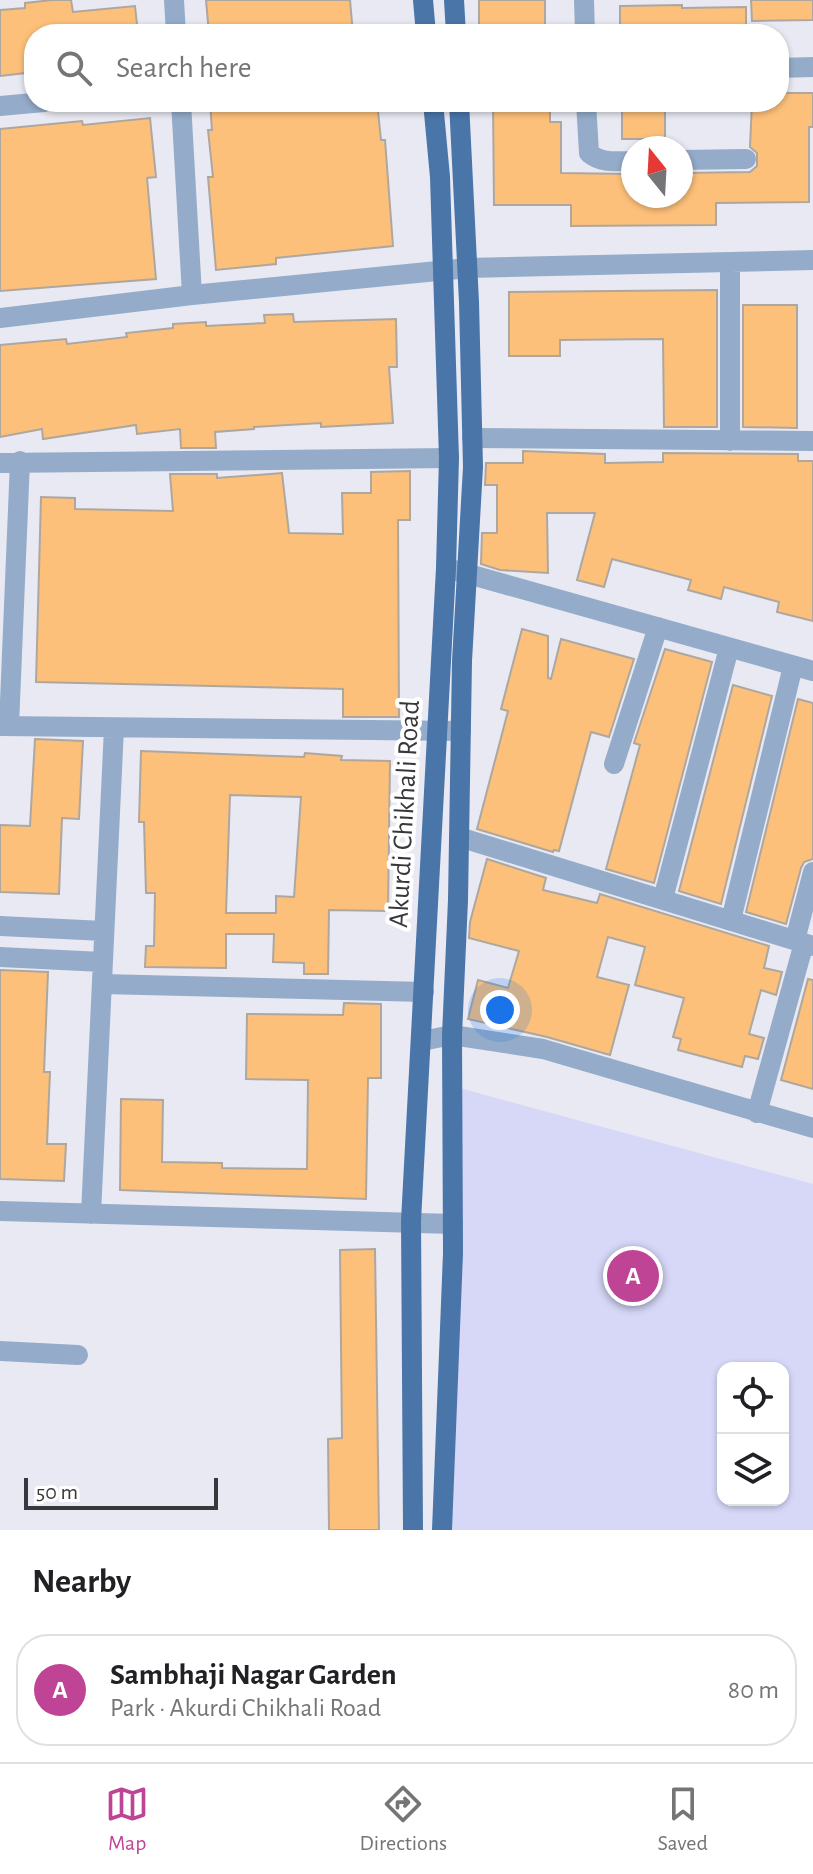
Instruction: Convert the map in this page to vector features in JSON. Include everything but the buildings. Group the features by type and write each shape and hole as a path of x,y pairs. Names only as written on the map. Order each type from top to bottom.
{"main road":[{"path":"423,0 425,24"},
{"path":"454,0 455,24"},
{"name":"Akurdi Chikhali Road","path":"413,1530 411,1221 438,731 449,458 440,177 434,112"},
{"path":"442,1530 453,1224 452,1035 472,438 468,268 460,112"}],"street":[{"path":"174,0 175,24"},
{"path":"584,0 585,24"},
{"path":"789,68 813,67"},
{"path":"0,106 24,104"},
{"path":"182,112 192,295"},
{"path":"587,112 589,153 596,159 621,161"},
{"path":"693,160 746,159"},
{"path":"0,318 192,295 468,268 813,260"},
{"path":"730,262 730,441"},
{"path":"472,438 813,441"},
{"path":"449,458 10,462 4,726 461,731"},
{"path":"446,568 807,667 731,920"},
{"path":"614,764 658,627"},
{"path":"663,899 729,648"},
{"path":"91,1214 114,728"},
{"path":"459,837 804,943"},
{"path":"757,1113 804,943 813,872"},
{"path":"0,926 104,931"},
{"path":"0,957 102,962"},
{"path":"102,984 424,992"},
{"path":"422,1041 452,1035 543,1049 813,1128"},
{"path":"0,1211 453,1224"},
{"path":"0,1351 78,1355"}],"shaded area":[{"path":"456,1087 813,1184 813,1530 449,1530"}],"place":[{"name":"Sambhaji Nagar Garden","path":"633,1276"}]}
